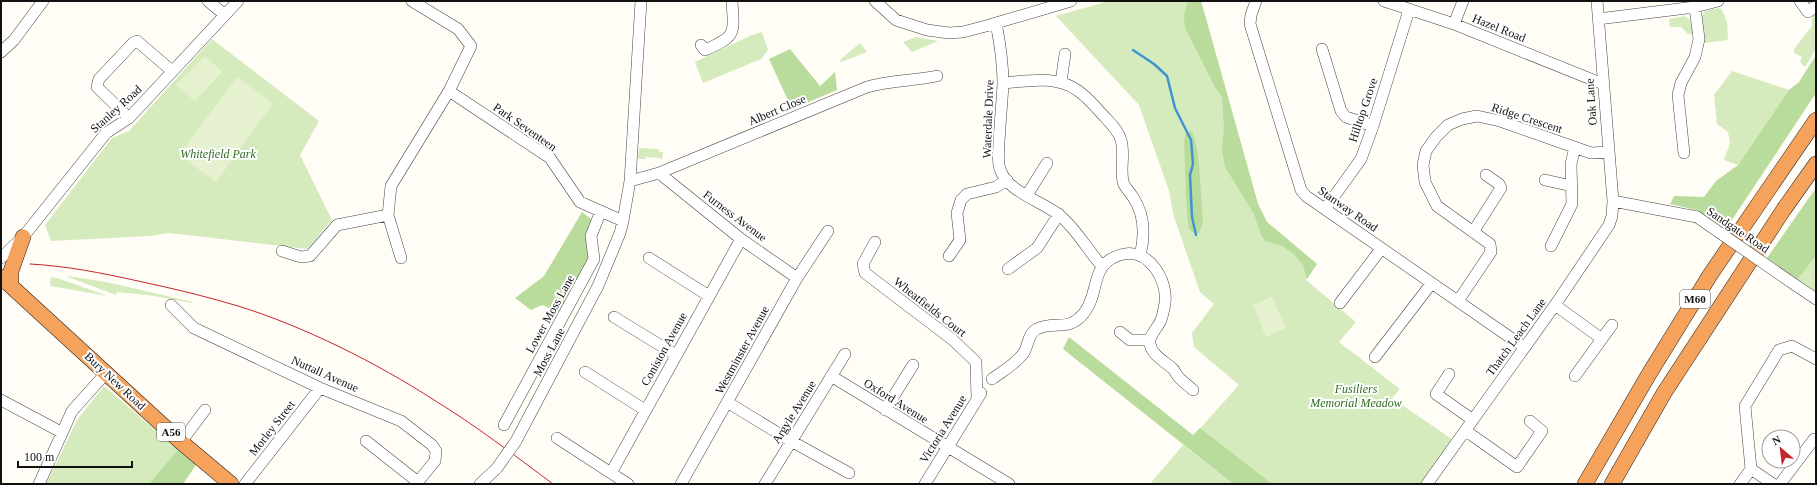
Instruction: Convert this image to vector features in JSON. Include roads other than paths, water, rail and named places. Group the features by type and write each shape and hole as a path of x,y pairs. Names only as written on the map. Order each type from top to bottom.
{"highway":[{"name":"M60","path":"1585,484 1653,367 1710,275 1816,120"},
{"name":"M60","path":"1612,484 1664,393 1784,210 1816,164"},
{"path":"6,281 23,237"},
{"name":"Bury New Road","path":"6,281 181,442 230,484"}],"street":[{"path":"1,52 14,40 34,6 43,1"},
{"path":"208,1 225,15"},
{"name":"Stanley Road","path":"1,258 23,237 106,134 129,118 238,1"},
{"path":"401,258 388,215 391,186 449,91 471,46 458,29 412,1"},
{"path":"623,221 630,181 642,1"},
{"path":"701,45 705,50 725,41 731,35 734,27 732,1"},
{"path":"875,1 896,20 927,30 956,33 996,23 1057,3 1071,1"},
{"name":"Stanway Road","path":"1256,1 1251,14 1250,24 1302,190 1306,196 1524,347"},
{"name":"Hazel Road","path":"1384,1 1454,24 1603,84"},
{"path":"1454,24 1463,1"},
{"name":"Oak Lane","path":"1596,1 1613,201"},
{"path":"1598,18 1718,1"},
{"path":"1800,1 1808,12 1816,6"},
{"path":"1684,153 1678,95 1681,83 1695,57 1699,39 1702,4"},
{"name":"Hilltop Grove","path":"1325,209 1361,158 1373,126 1409,10"},
{"name":"Waterdale Drive","path":"996,23 1001,55 1003,83 998,156 999,169 1013,187 1059,214 1072,227 1090,253 1102,266"},
{"path":"129,118 97,87 99,79 133,43 137,41 172,72"},
{"path":"1322,49 1341,111 1346,117 1373,126"},
{"path":"1061,82 1062,60"},
{"name":"Albert Close","path":"630,181 658,173 867,87 885,82 922,79 937,76"},
{"path":"1003,83 1040,80 1061,82 1078,90 1114,127 1121,138 1124,157 1122,173 1124,184 1134,198 1142,217 1144,238 1140,256"},
{"name":"Park Seventeen","path":"449,91 550,158 580,202 623,221"},
{"name":"Ridge Crescent","path":"1458,301 1491,252 1490,244 1437,206 1425,182 1423,165 1426,151 1436,137 1448,125 1462,119 1476,116 1500,121 1591,153 1608,152"},
{"path":"1551,246 1572,204 1571,164 1575,148"},
{"path":"1027,195 1047,163"},
{"name":"Furness Avenue","path":"658,173 741,239 797,278"},
{"path":"1473,232 1501,188 1499,184 1486,175"},
{"path":"955,252 960,240 957,213 961,200 967,194 996,187 1007,180"},
{"path":"1544,180 1572,186"},
{"name":"Sandgate Road","path":"1613,201 1697,218 1816,299"},
{"name":"Thatch Leach Lane","path":"1427,484 1555,305 1609,225 1612,216 1613,201"},
{"name":"Lower Moss Lane","path":"504,425 594,259 591,236 601,211"},
{"path":"1008,269 1037,248 1059,214"},
{"path":"282,252 301,257 310,256 337,225 388,215"},
{"name":"Moss Lane","path":"480,484 497,468 516,441 598,286 620,233 623,221"},
{"name":"Westminster Avenue","path":"681,484 797,278 828,231"},
{"name":"Coniston Avenue","path":"611,473 741,239"},
{"name":"Wheatfields Court","path":"876,242 863,264 865,273 953,340 976,362 978,399"},
{"path":"1340,303 1381,249"},
{"path":"992,379 1015,363 1024,352 1029,337 1036,329 1046,325 1064,326 1084,314 1090,304 1096,276 1102,266 1113,257 1126,254 1140,256 1149,261 1157,272 1164,287 1165,302 1161,321 1149,340 1150,346 1158,358 1174,369 1177,375 1193,390"},
{"path":"649,258 709,296"},
{"path":"1375,357 1431,284"},
{"name":"Nuttall Avenue","path":"170,304 184,313 194,328 320,388 395,417 432,445 436,451 435,461 417,483 368,445"},
{"path":"1555,305 1602,339"},
{"path":"614,317 676,355"},
{"path":"1576,376 1612,325"},
{"path":"1120,332 1130,340 1149,340"},
{"path":"1740,484 1751,468 1745,406 1779,350 1792,346 1816,359"},
{"name":"Argyle Avenue","path":"764,484 845,354"},
{"path":"885,410 913,365"},
{"path":"585,372 645,410"},
{"path":"39,484 61,432 72,412 106,373"},
{"path":"1449,374 1436,394 1473,420"},
{"name":"Oxford Avenue","path":"832,376 947,448 1009,484"},
{"name":"Morley Street","path":"245,484 320,388"},
{"name":"Victoria Avenue","path":"925,484 984,389"},
{"path":"1,400 61,432"},
{"path":"727,402 791,441 849,473"},
{"path":"181,442 205,410"},
{"path":"1466,431 1517,467 1542,431 1530,421"},
{"path":"557,438 628,484"},
{"path":"1780,484 1814,439"},
{"path":"1751,468 1773,484"}],"waterway":[{"path":"1133,50 1154,64 1167,76 1175,108 1191,140 1193,164 1190,175 1192,217 1196,235"}],"tram line":[{"path":"30,264 84,270 175,289 238,306 288,324 364,359 412,386 479,430 553,484"}],"park label":[{"name":"Whitefield Park","path":"218,154"},
{"name":"Fusiliers Memorial Meadow","path":"1356,396"}]}
